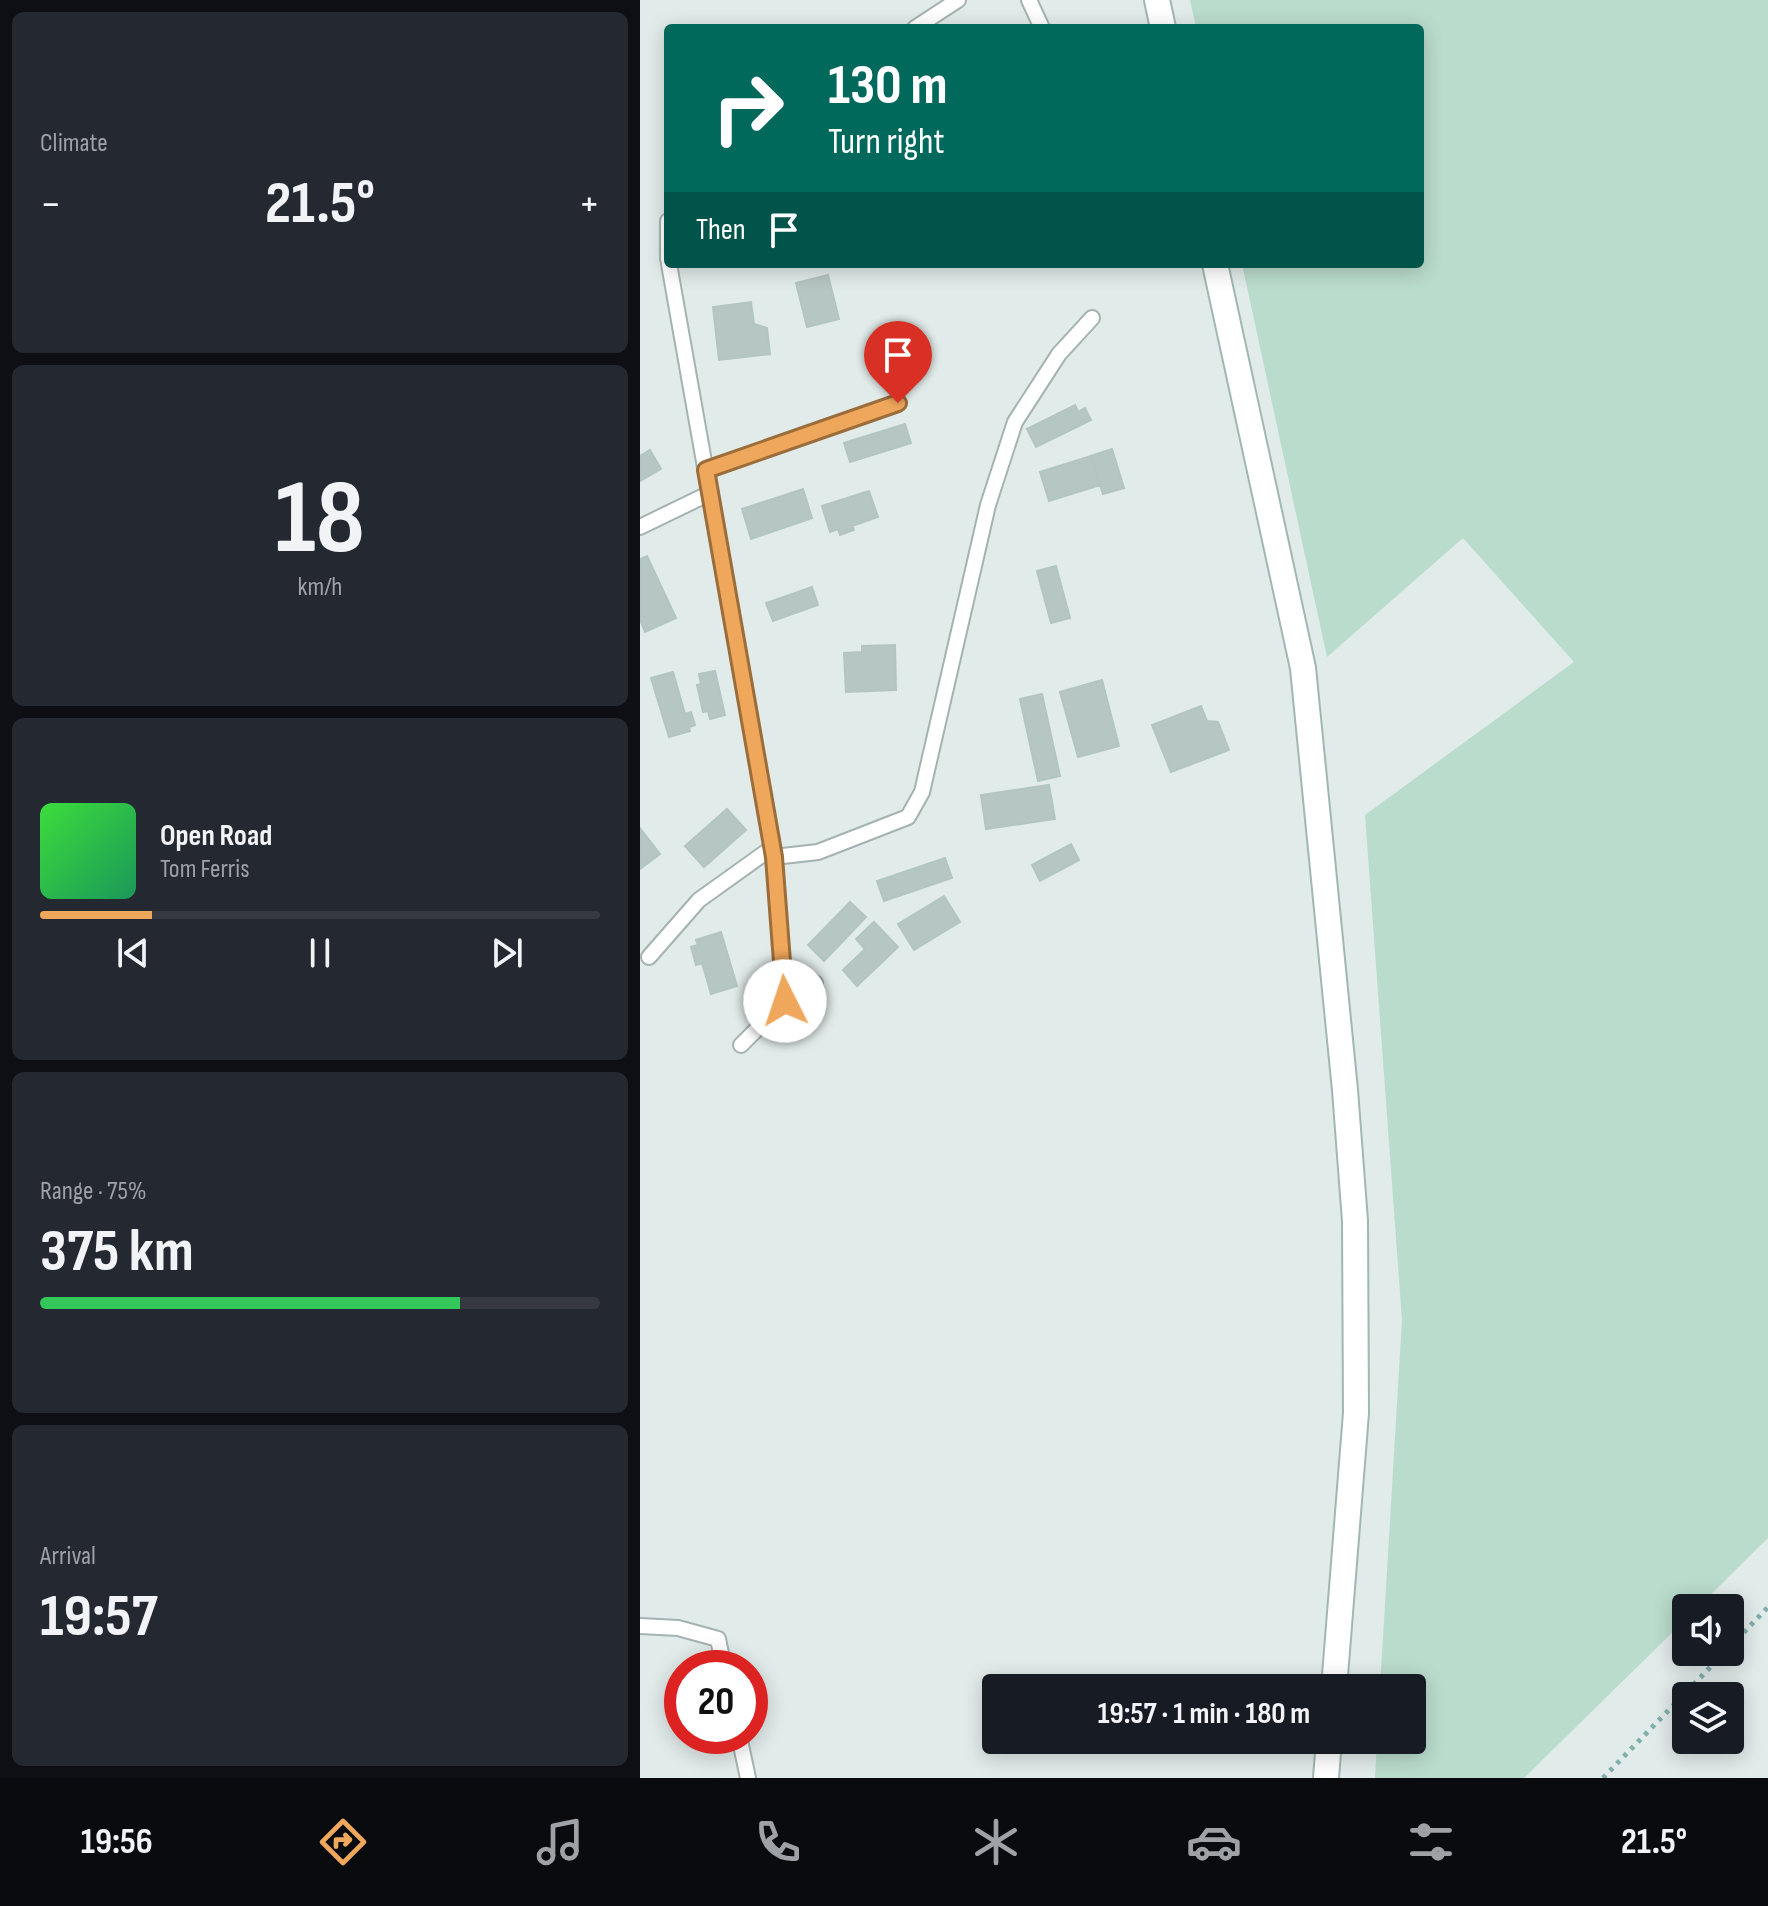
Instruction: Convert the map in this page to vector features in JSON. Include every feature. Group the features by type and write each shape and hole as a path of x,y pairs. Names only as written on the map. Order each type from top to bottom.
{"main road":[{"path":"1157,0 1162,24"},
{"path":"1216,268 1303,668 1345,1090 1355,1221 1356,1413 1335,1674"},
{"path":"1326,1778 1328,1754"}],"lane":[{"path":"921,24 958,0"},
{"path":"1029,0 1040,24"},
{"path":"669,268 774,852 785,1001"},
{"path":"649,957 699,900 774,852 818,852 908,817 922,792 988,505 1015,422 1059,354 1092,318"},
{"path":"706,470 898,403"},
{"path":"640,527 710,493"},
{"path":"741,1045 785,1001 815,983"},
{"path":"640,1626 678,1628 718,1639 720,1650"},
{"path":"743,1754 748,1778"}],"path":[{"path":"1744,1632 1768,1607"},
{"path":"1603,1778 1711,1666"}],"green space":[{"path":"1190,0 1768,0 1768,1538 1711,1594 1672,1594 1672,1633 1524,1778 1375,1778 1376,1754 1426,1754 1426,1674 1381,1674 1402,1320 1365,815 1574,662 1463,538 1327,657 1243,268 1424,268 1424,24 1195,24"}],"building":[{"path":"828,275 839,319 807,327 796,283"},
{"path":"751,302 754,324 767,328 770,354 719,360 713,307"},
{"path":"1075,405 1078,412 1085,408 1091,420 1036,447 1027,429"},
{"path":"905,424 911,443 850,462 844,443"},
{"path":"1112,449 1124,488 1103,494 1091,456"},
{"path":"650,450 661,469 640,481 640,456"},
{"path":"1091,456 1100,485 1049,501 1040,472"},
{"path":"803,489 812,518 751,539 742,509"},
{"path":"869,491 878,517 852,526 854,530 840,535 838,529 830,532 822,506"},
{"path":"647,556 676,618 645,632 640,620 640,559"},
{"path":"1056,566 1070,618 1051,623 1037,571"},
{"path":"812,587 818,605 773,621 766,603"},
{"path":"895,645 896,690 846,692 844,653 862,652 862,646"},
{"path":"715,671 725,715 710,719 708,711 703,712 697,685 701,684 699,674"},
{"path":"673,672 685,714 691,712 695,725 689,727 690,731 669,737 651,678"},
{"path":"1102,680 1119,746 1078,757 1060,692"},
{"path":"1042,694 1060,776 1038,781 1020,699"},
{"path":"1201,706 1207,721 1218,722 1229,750 1171,772 1152,725"},
{"path":"1049,785 1055,819 986,829 981,795"},
{"path":"727,809 746,830 704,867 685,846"},
{"path":"640,828 660,854 640,869"},
{"path":"1071,844 1079,860 1040,881 1032,865"},
{"path":"945,858 952,878 884,901 877,881"},
{"path":"944,896 960,922 914,950 898,924"},
{"path":"850,902 866,917 824,961 808,945"},
{"path":"874,922 898,947 857,986 843,970 865,949 856,939"},
{"path":"721,932 737,986 711,994 702,963 696,965 691,947 698,945 696,940"}],"route":[{"path":"785,1001 774,857 706,470 898,403"}]}
